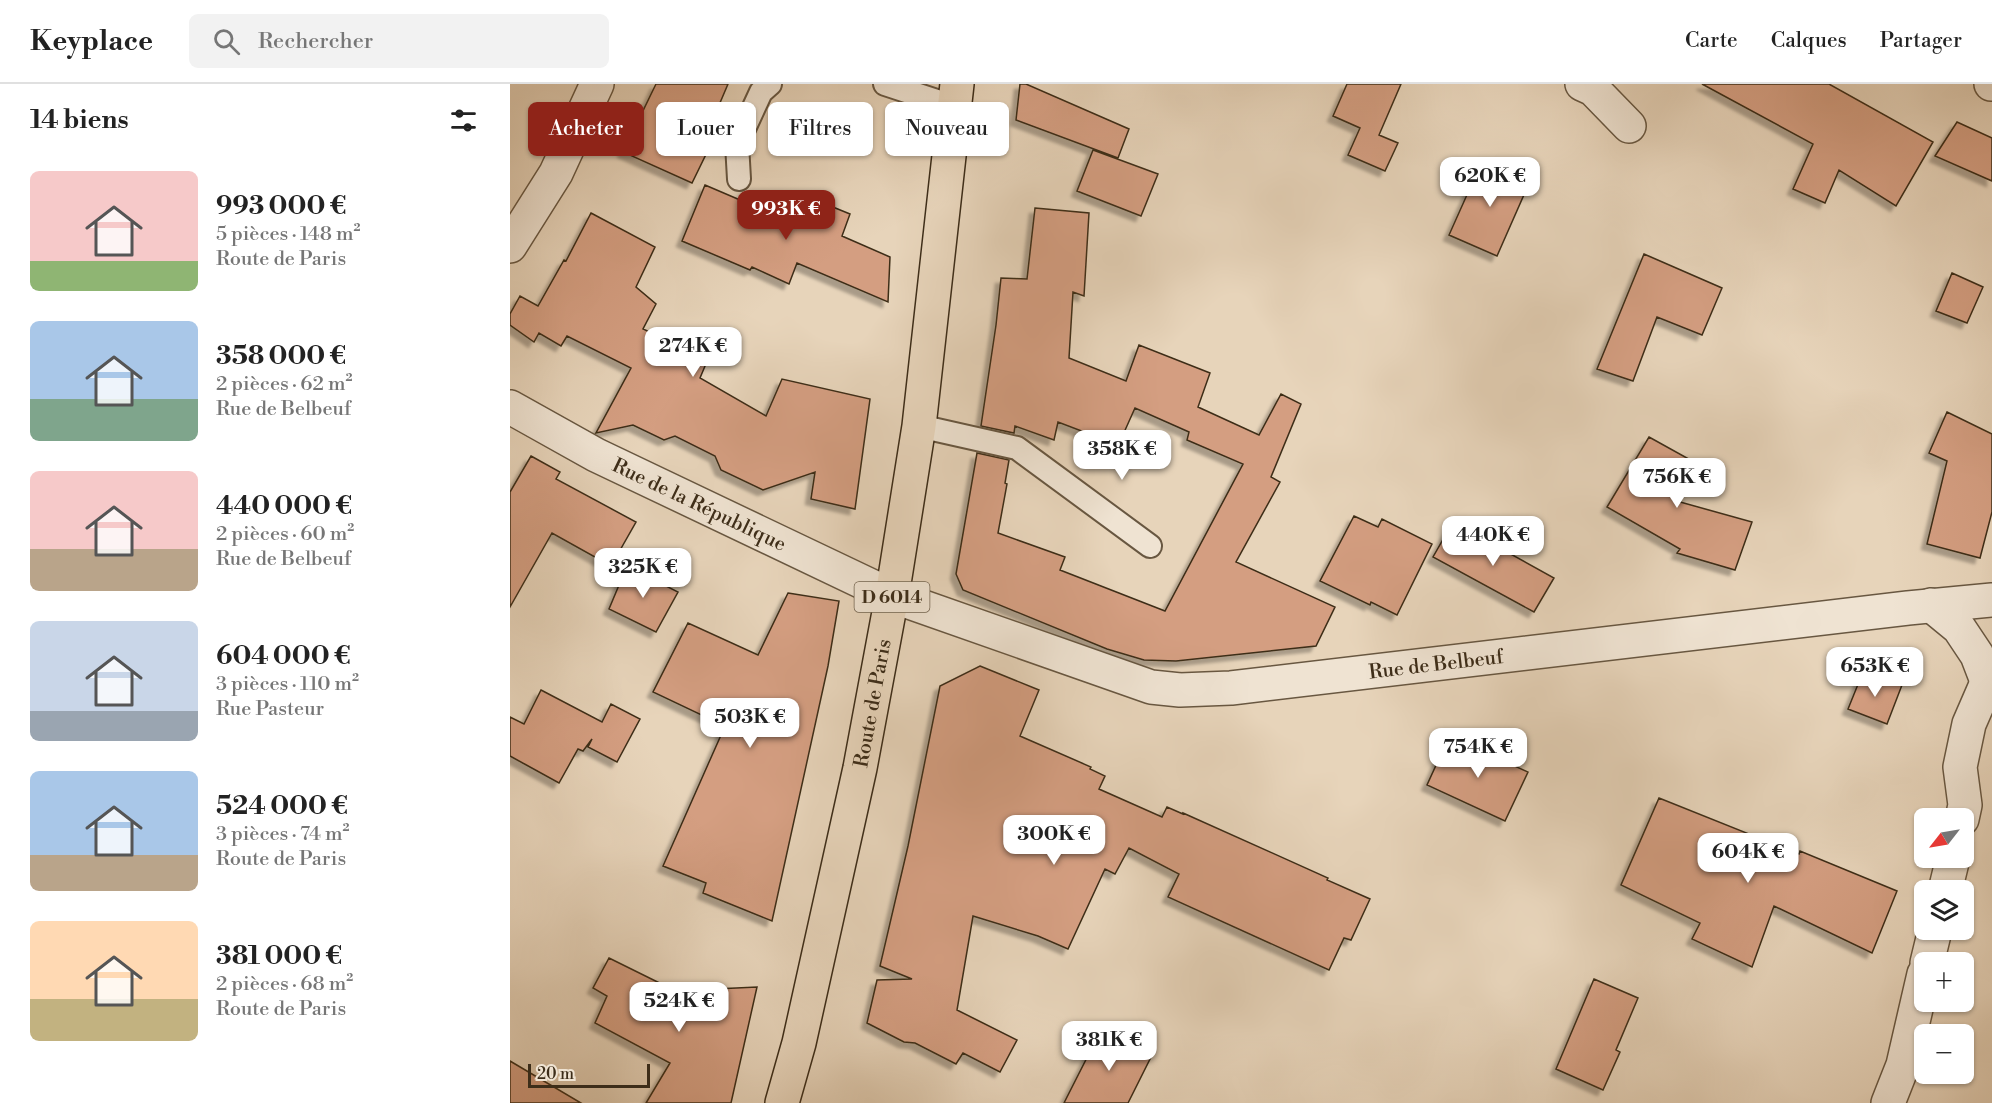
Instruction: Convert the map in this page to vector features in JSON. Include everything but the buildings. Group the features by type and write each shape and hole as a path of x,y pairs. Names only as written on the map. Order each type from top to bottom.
{"main road":[{"name":"Route de Paris","path":"782,1103 799,1042 860,768 892,596 919,426 956,96"}],"street":[{"path":"510,246 556,173 597,84"},
{"path":"1582,84 1593,89 1629,126"},
{"name":"Rue de la République","path":"510,407 596,455 892,596"},
{"name":"Rue de Belbeuf","path":"892,596 1151,687 1180,690 1231,688 1931,605 1992,600"},
{"path":"1931,605 1959,628 1989,676 1969,724 1960,767 1964,808"},
{"path":"1888,1103 1903,1065 1915,1012"}],"lane":[{"path":"739,179 737,144 761,92 770,84"},
{"path":"885,84 956,96"},
{"path":"919,426 1017,448 1150,546"}]}
